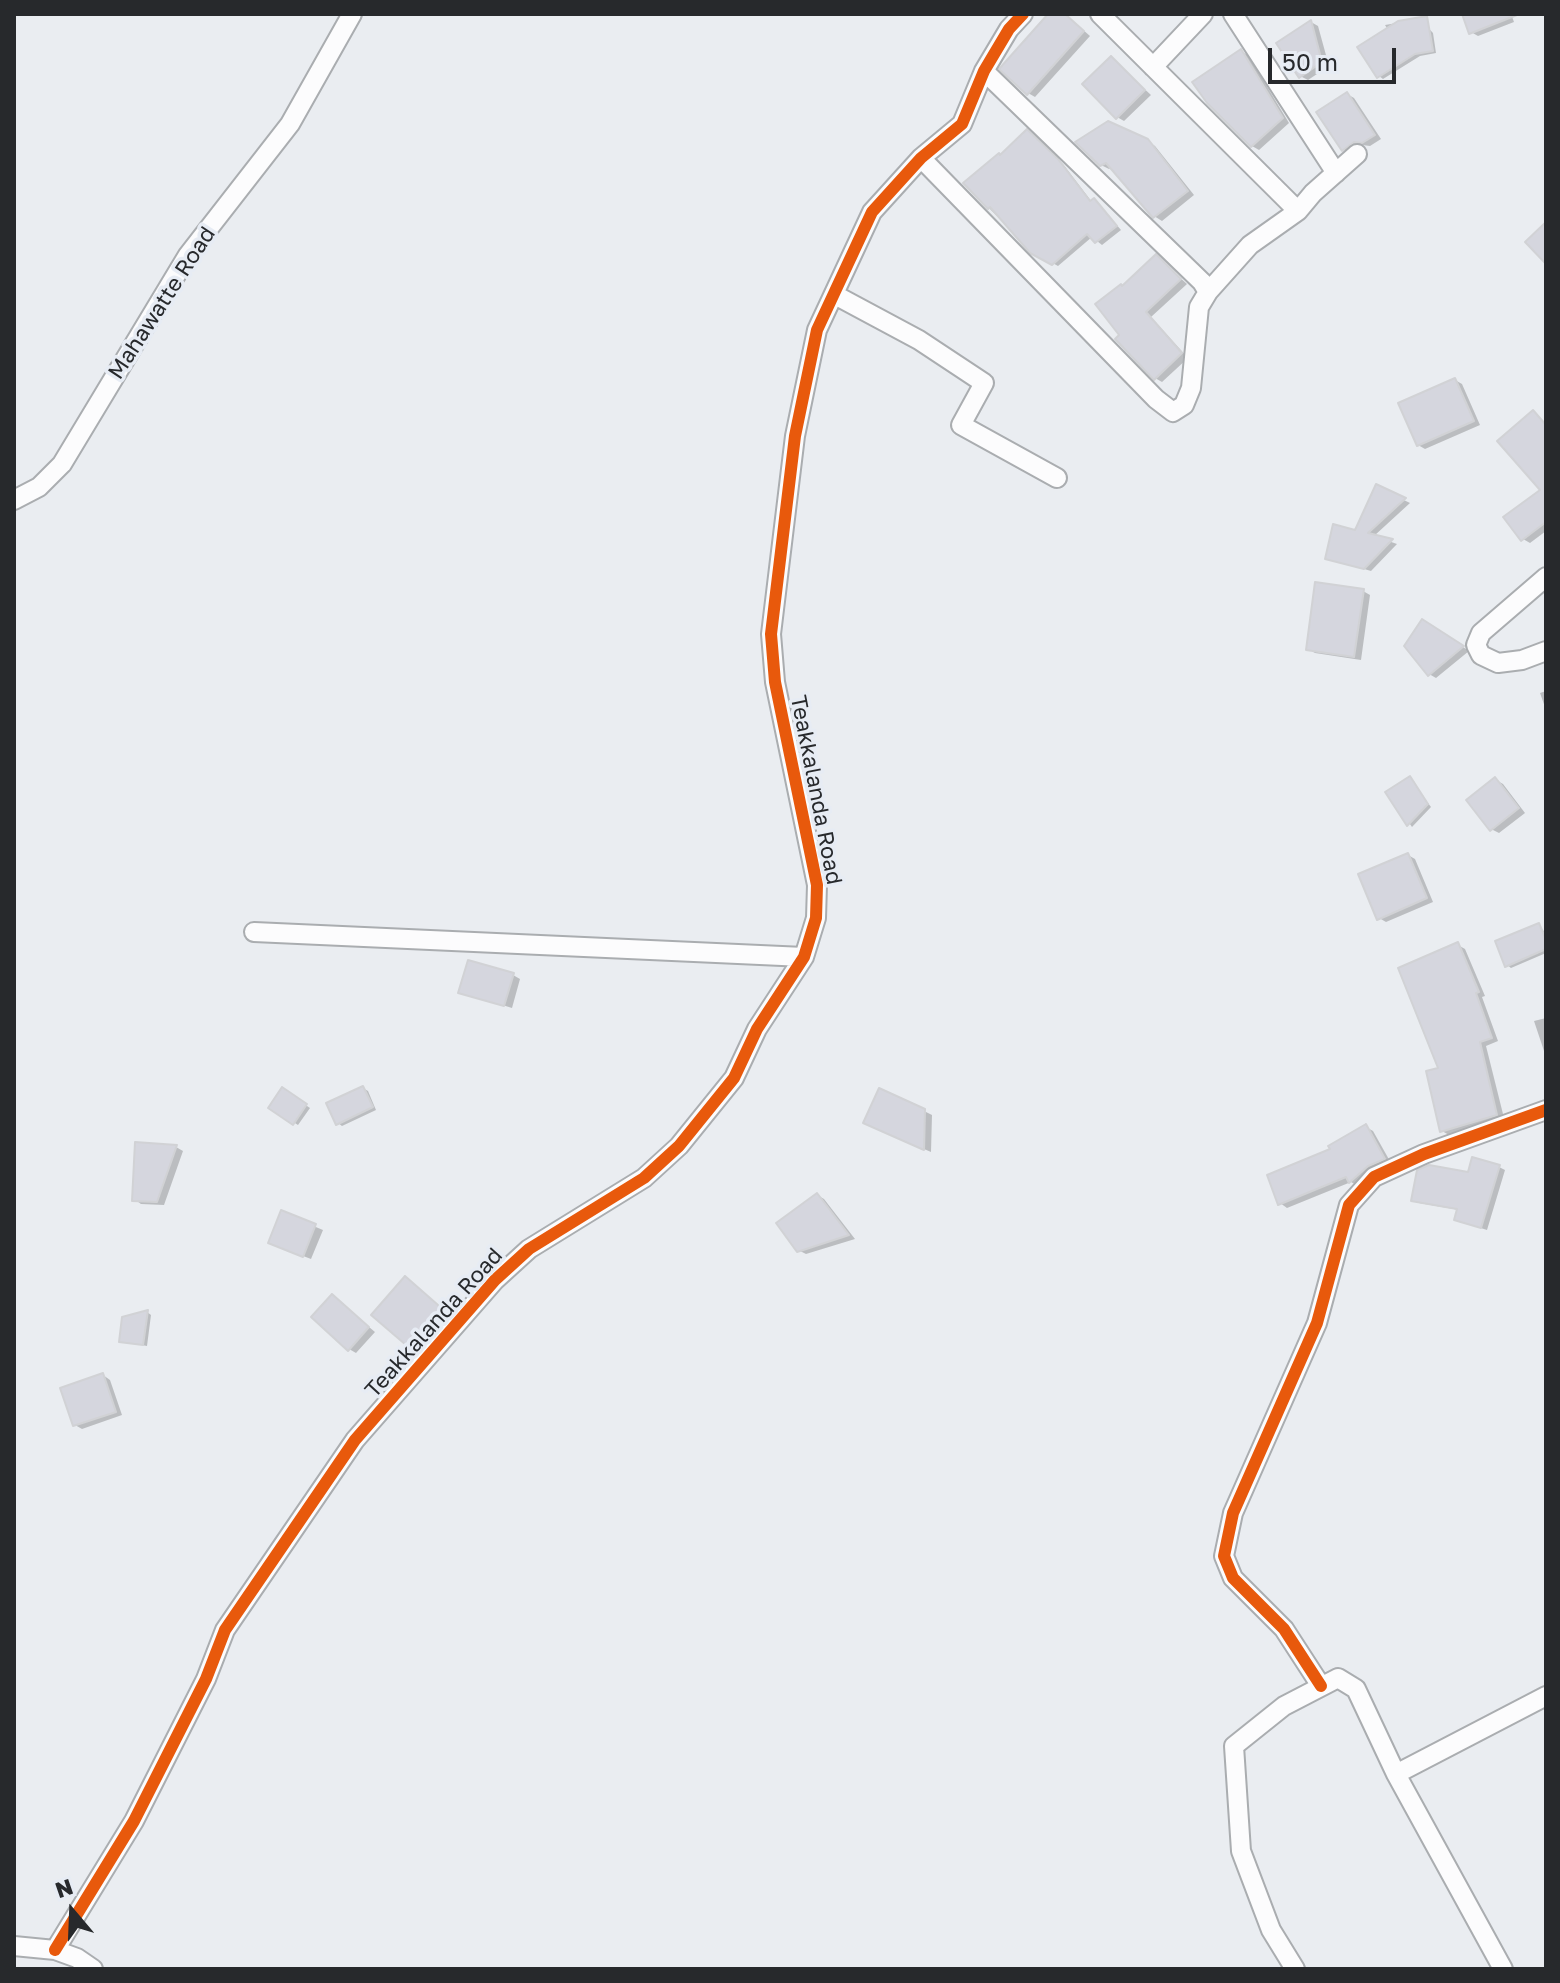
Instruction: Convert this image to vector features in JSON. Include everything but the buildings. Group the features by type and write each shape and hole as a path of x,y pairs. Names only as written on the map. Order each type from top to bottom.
{"street":[{"name":"Mahawatte Road","path":"14,500 39,487 62,464 188,255 290,124 352,14"},
{"name":"Teakkalanda Road","path":"55,1950 134,1821 206,1679 225,1630 355,1440 495,1280 529,1249 644,1178 679,1146 734,1078 757,1029 804,957 816,918 817,885 775,682 771,634 795,436 817,330 872,212 921,158 962,124 984,71 1009,29 1023,14"},
{"path":"1100,14 1298,211"},
{"path":"1153,67 1203,14"},
{"path":"1233,14 1336,173"},
{"path":"984,71 1202,282 1208,292"},
{"path":"921,158 1156,399 1173,412 1184,405 1191,388 1199,307 1208,292 1250,245 1298,211 1357,154"},
{"path":"835,295 919,340 984,383 961,425 1057,478"},
{"path":"1546,577 1481,633 1476,645 1481,655 1498,663 1522,660 1546,651"},
{"path":"254,932 804,957"},
{"path":"1321,1686 1284,1629 1233,1578 1224,1556 1233,1513 1317,1323 1349,1205 1374,1177 1424,1154 1546,1110"},
{"path":"1295,1969 1271,1930 1241,1851 1234,1746 1284,1706 1338,1678 1356,1689 1396,1774 1503,1969"},
{"path":"1396,1774 1546,1696"},
{"path":"14,1946 55,1950 77,1958 93,1969"}],"cycle path":[{"path":"55,1950 134,1821 206,1679 225,1630 355,1440 495,1280 529,1249 644,1178 679,1146 734,1078 757,1029 804,957 816,918 817,885 775,682 771,634 795,436 817,330 872,212 921,158 962,124 984,71 1009,29 1023,14"},
{"path":"1321,1686 1284,1629 1233,1578 1224,1556 1233,1513 1317,1323 1349,1205 1374,1177 1424,1154 1546,1110"}]}
